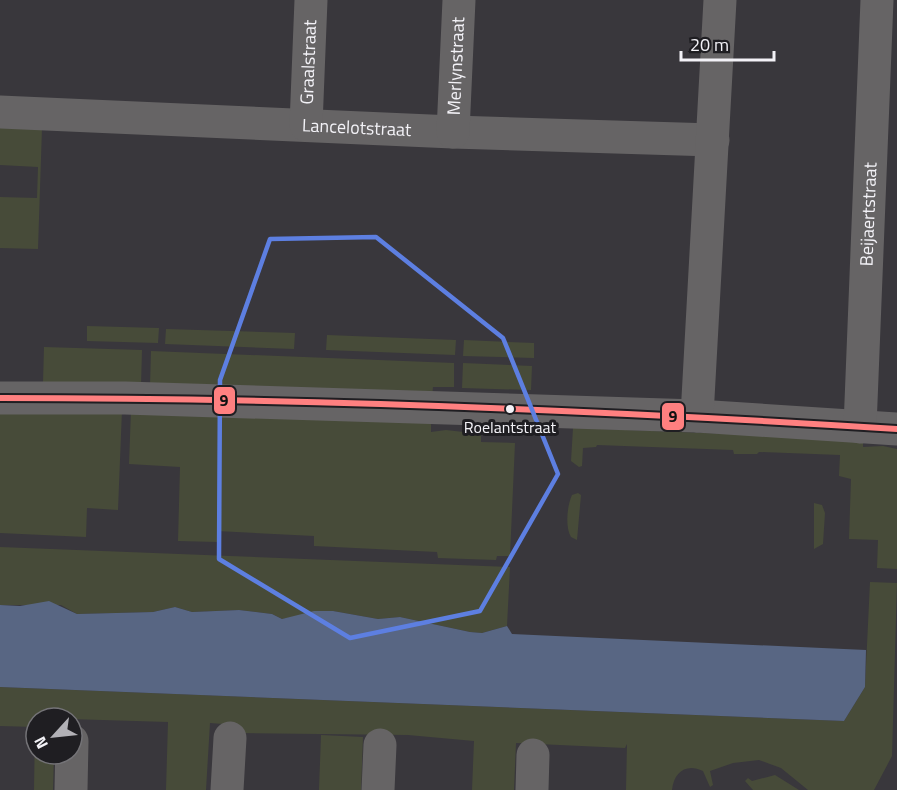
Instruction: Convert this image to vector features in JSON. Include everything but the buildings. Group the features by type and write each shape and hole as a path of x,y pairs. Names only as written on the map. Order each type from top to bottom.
{"street":[{"name":"Graalstraat","path":"306,125 311,0"},
{"name":"Merlynstraat","path":"453,132 459,0"},
{"path":"697,416 720,0"},
{"name":"Beijaertstraat","path":"860,427 877,0"},
{"name":"Lancelotstraat","path":"0,112 453,132 713,140"},
{"path":"0,398 125,398 697,416 897,429"},
{"path":"227,790 230,738"},
{"path":"378,790 380,745"},
{"path":"532,790 533,755"},
{"path":"71,766 71,790"}],"highlighted area":[{"path":"376,237 503,338 558,474 480,611 350,638 219,559 220,380 270,239"}],"green space":[{"path":"0,126 42,128 38,249 0,248 0,197 37,198 38,167 0,165"},
{"path":"87,326 159,328 158,343 87,341"},
{"path":"166,329 295,333 294,349 165,344"},
{"path":"327,335 456,340 455,355 326,350"},
{"path":"464,340 534,343 534,358 463,356"},
{"path":"44,347 142,350 141,386 43,383"},
{"path":"151,351 454,363 454,387 433,387 432,397 150,386"},
{"path":"463,363 532,366 531,390 462,388"},
{"path":"0,410 122,410 118,510 87,508 86,537 0,533"},
{"path":"131,410 431,423 431,432 446,430 481,434 481,442 515,443 510,556 497,556 496,560 438,558 437,552 314,546 314,536 217,531 217,542 178,541 180,467 129,464"},
{"path":"573,428 863,439 863,447 883,446 897,449 897,569 877,568 878,540 849,539 851,479 839,476 840,455 759,452 757,454 734,454 733,450 597,445 583,448 582,466 579,467 571,461"},
{"path":"578,493 581,495 577,540 569,533 567,516 572,495"},
{"path":"814,503 822,505 825,513 823,544 814,549"},
{"path":"0,547 510,567 507,626 482,633 400,617 378,619 333,611 282,619 272,614 239,610 192,612 175,607 153,612 77,614 61,605 0,605"},
{"path":"870,582 897,583 892,756 874,790 808,790 781,768 759,760 733,763 710,771 713,785 710,787 703,771 691,768 678,774 672,790 626,790 627,744 625,748 516,743 514,790 472,790 474,741 408,735 237,733 236,725 210,723 206,790 166,790 168,722 84,719 84,706 24,706 24,727 0,726 0,687 844,721 865,687"},
{"path":"321,735 363,737 361,790 319,790"},
{"path":"34,766 54,766 53,790 34,790"},
{"path":"775,775 799,790 753,790 745,781 748,778 752,781"}],"water":[{"path":"49,601 77,614 153,612 175,607 192,612 239,610 272,614 282,619 314,611 333,611 378,619 400,617 482,633 507,626 512,634 866,650 865,687 844,721 0,687 0,605 20,606"}],"transit line":[{"name":"9","path":"0,398 224,400 449,406 897,429"}],"place":[{"name":"Roelantstraat","path":"510,409"}]}
